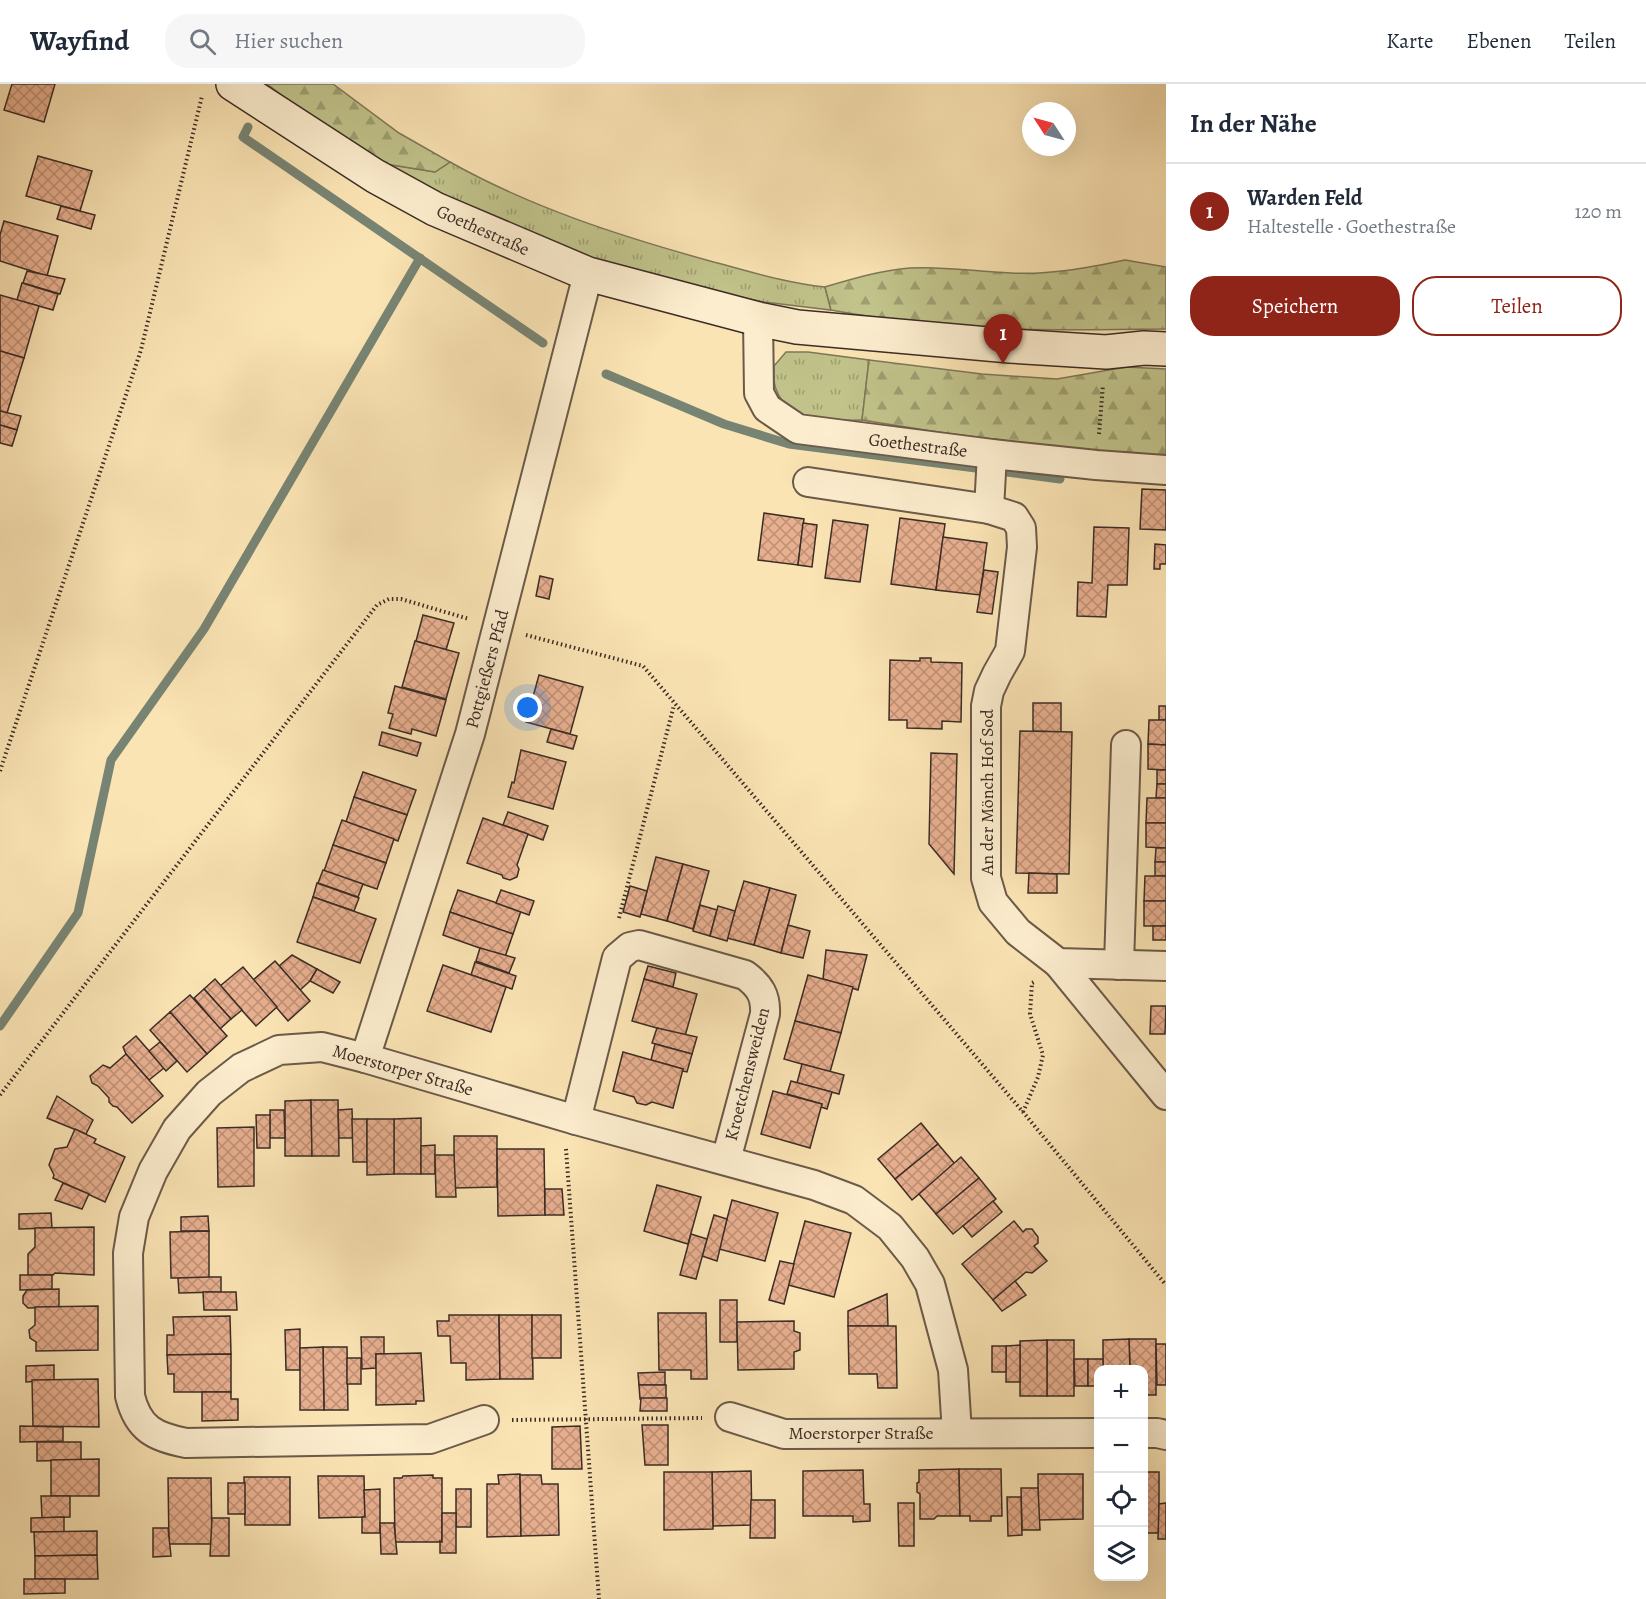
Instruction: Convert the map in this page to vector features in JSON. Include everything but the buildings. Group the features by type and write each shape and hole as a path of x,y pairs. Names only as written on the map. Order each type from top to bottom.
{"street":[{"name":"Goethestraße","path":"233,84 375,176 435,209 588,274 758,319 797,327 1010,346 1106,351 1155,348"},
{"name":"Pottgießers Pfad","path":"365,1058 470,734 588,274"},
{"name":"Goethestraße","path":"758,319 759,393 766,408 798,429 1096,465 1166,470"},
{"path":"989,509 992,453"},
{"name":"An der Mönch Hof Sod","path":"808,482 989,509 1014,517 1021,528 1022,547 1010,651 989,691 986,706 986,878 993,902 1018,932 1058,963 1166,1095"},
{"path":"1119,965 1126,745"},
{"name":"Kroetchensweiden","path":"617,958 630,947 639,945 745,975 761,991 765,1001 765,1014 726,1160"},
{"path":"570,1118 617,958"},
{"path":"1058,963 1166,966"},
{"name":"Moerstorper Straße","path":"484,1420 430,1439 186,1443 164,1439 140,1423 133,1410 130,1396 128,1253 134,1217 153,1171 177,1129 209,1092 241,1068 279,1050 322,1047 814,1185 854,1200 890,1227 915,1258 930,1284 953,1371 957,1433"},
{"name":"Moerstorper Straße","path":"730,1417 784,1434 1094,1433"},
{"path":"1148,1433 1166,1435"}],"path":[{"path":"0,771 141,351 202,96"},
{"path":"1096,465 1106,351"},
{"path":"0,1095 377,605 389,599 401,599 642,666 1023,1112 1166,1286"},
{"path":"617,958 613,944 674,704"},
{"path":"1023,1112 1038,1077 1042,1055 1030,1014 1032,983 1058,963"},
{"path":"570,1118 599,1599"},
{"path":"484,1420 730,1417"}],"green space":[{"path":"267,84 333,84 399,133 450,162 435,172 386,164"},
{"path":"450,162 545,207 610,231 753,273 825,287 831,310 764,302 687,286 591,259 493,221 386,164 435,172"},
{"path":"1125,260 1166,267 1166,329 1021,330 920,324 831,310 825,287 878,273 910,268 1040,273"},
{"path":"786,352 808,352 869,360 862,420 813,418 790,408 782,400 774,381 774,366"},
{"path":"869,360 982,374 1057,379 1126,367 1166,369 1166,460 944,433 862,420"}],"waterway":[{"path":"248,127 243,137 543,343"},
{"path":"0,1026 78,913 111,760 204,629 420,258"},
{"path":"606,374 724,424 789,444 1060,479"}],"place":[{"name":"Warden Feld","path":"1003,364"}]}
